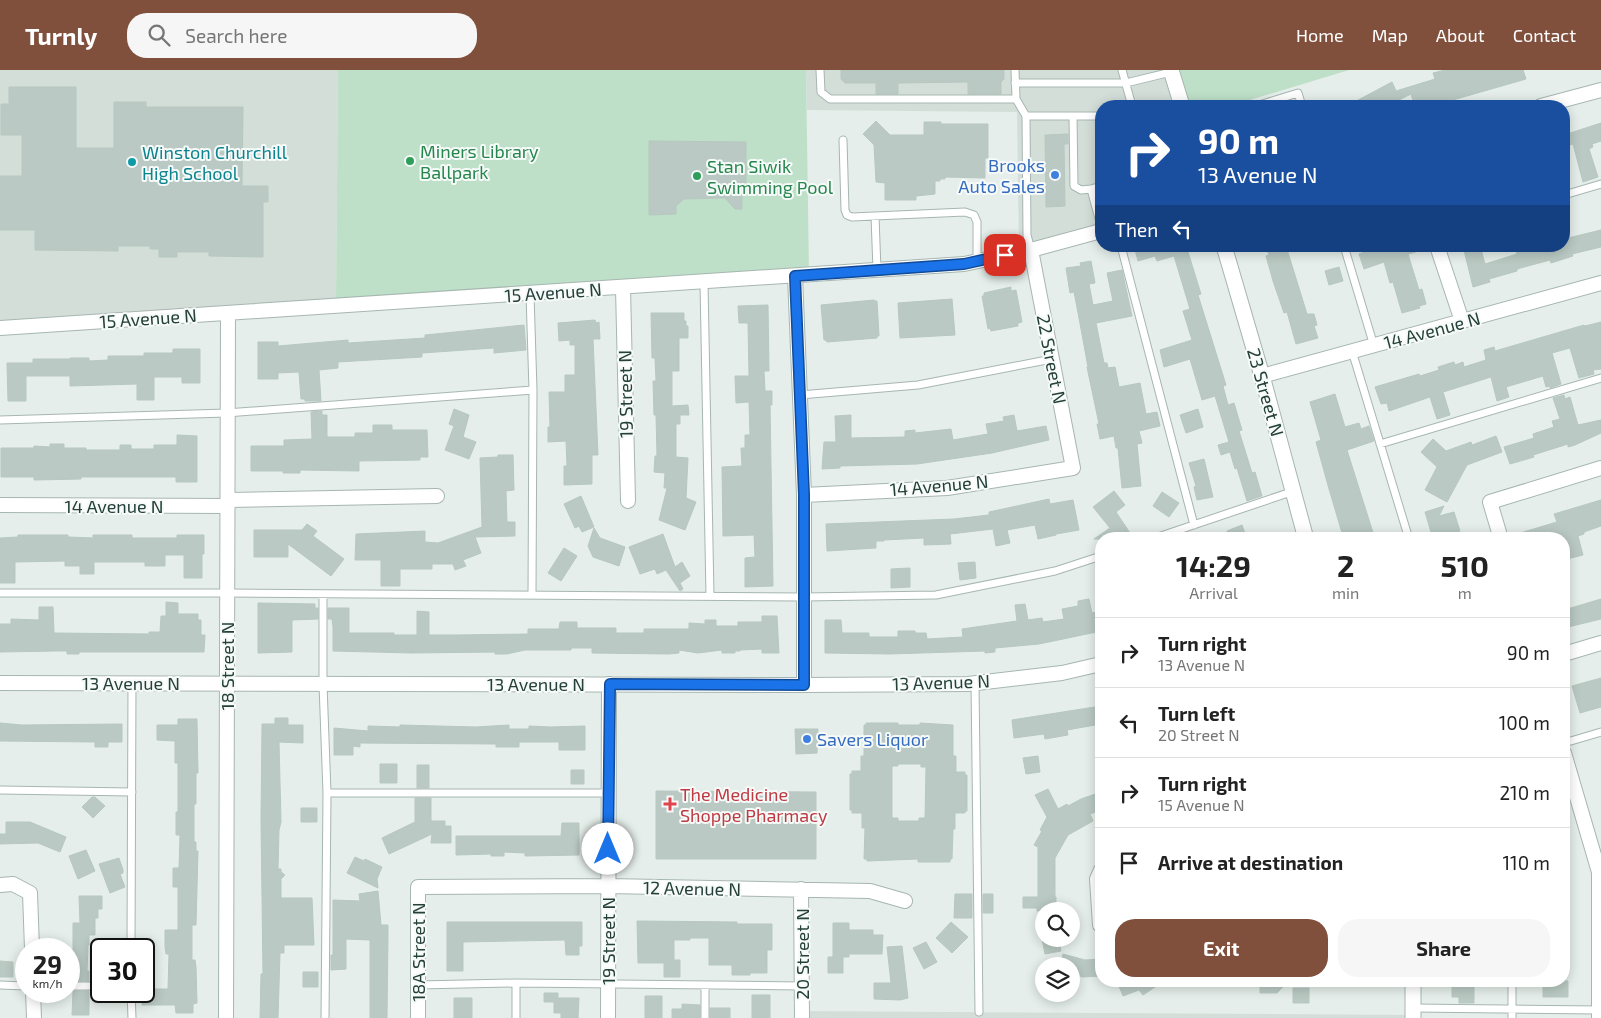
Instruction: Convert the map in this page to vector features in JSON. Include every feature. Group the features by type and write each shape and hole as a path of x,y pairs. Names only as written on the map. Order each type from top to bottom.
{"street":[{"path":"1171,71 1180,100"},
{"path":"1563,100 1601,90"},
{"name":"15 Avenue N","path":"0,328 964,264 1031,250 1095,233"},
{"name":"22 Street N","path":"1031,250 1073,468"},
{"name":"23 Street N","path":"1226,252 1304,532"},
{"path":"1439,252 1462,321"},
{"path":"795,276 804,495 804,685"},
{"name":"14 Avenue N","path":"1262,376 1601,283"},
{"name":"19 Street N","path":"623,288 628,501"},
{"name":"18 Street N","path":"226,1018 228,503 226,413 228,313"},
{"name":"14 Avenue N","path":"804,495 948,488 1073,468"},
{"path":"1499,532 1490,502 1601,468"},
{"name":"14 Avenue N","path":"0,505 228,503 437,496"},
{"path":"1570,652 1601,643"},
{"name":"13 Avenue N","path":"0,683 804,685 975,683 1062,672 1095,665"},
{"name":"19 Street N","path":"608,1018 610,684"},
{"path":"1570,773 1599,872 1599,1013"},
{"path":"0,884 13,884 30,893 32,938"},
{"name":"12 Avenue N","path":"418,887 608,886 801,889 870,891 905,901"},
{"name":"18A Street N","path":"418,887 418,1018"},
{"name":"20 Street N","path":"801,889 802,1018"},
{"path":"1413,987 1413,1013"},
{"path":"33,1003 34,1018"}],"lane":[{"path":"820,70 821,92 830,99 1016,99"},
{"path":"1015,70 1016,99 1026,116 1027,235 1031,250"},
{"path":"1122,70 1130,100"},
{"path":"1015,83 1126,83 1171,71"},
{"path":"1277,100 1298,94 1300,100"},
{"path":"1026,116 1095,116"},
{"path":"1072,116 1074,186 1080,190 1095,188"},
{"path":"843,140 846,215 852,217 965,212 974,215 977,222 978,261"},
{"path":"1570,193 1601,184"},
{"path":"1091,189 1095,204"},
{"path":"875,216 878,270"},
{"path":"1123,252 1194,525"},
{"path":"1346,252 1374,346"},
{"path":"704,282 710,596"},
{"path":"530,294 533,390 532,595"},
{"path":"1352,352 1407,532"},
{"path":"800,395 918,385 1052,359"},
{"path":"1380,444 1601,378"},
{"path":"0,420 226,413 533,390"},
{"path":"1173,532 1294,491"},
{"path":"0,594 227,593 804,597 936,595 1055,571 1095,558"},
{"path":"323,594 323,684 327,793 325,1018"},
{"path":"131,938 132,682"},
{"path":"975,683 979,1012"},
{"path":"1570,741 1601,732"},
{"path":"0,790 132,792"},
{"path":"327,793 609,793"},
{"path":"516,983 516,1018"},
{"path":"418,985 516,983 802,986"},
{"path":"0,985 15,986"},
{"path":"705,985 705,1018"},
{"path":"1512,987 1512,1018"},
{"path":"131,1003 132,1018"},
{"path":"1413,1013 1512,1009 1599,1013"}],"shaded area":[{"path":"0,70 338,70 336,306 0,328"},
{"path":"806,70 1171,70 1180,100 1095,100 1095,232 1019,252 1017,112 807,110"},
{"path":"802,1011 1413,1015 1413,1018 802,1018"}],"green space":[{"path":"338,70 806,70 809,275 336,306"},
{"path":"1171,70 1349,70 1250,100 1180,100"}],"building":[{"path":"841,70 1004,70 1004,79 1001,82 1001,94 968,94 968,82 898,83 898,94 876,94 876,83 845,83 841,79"},
{"path":"1445,70 1523,70 1526,79 1453,100 1413,100 1411,94 1399,100 1358,100 1392,82 1396,91 1435,79 1433,73"},
{"name":"Winston Churchill High School","path":"9,87 76,87 76,148 114,148 114,102 146,102 146,107 243,107 242,186 268,186 268,202 263,202 263,257 209,256 209,252 177,252 177,257 159,257 159,249 150,249 150,246 118,246 118,251 35,250 35,230 0,230 0,176 22,176 22,135 1,135 1,104 9,104"},
{"path":"876,121 890,135 924,135 924,122 988,124 988,158 985,158 985,178 945,177 945,179 940,179 940,181 935,181 935,194 916,196 916,200 885,200 885,183 876,182 874,145 863,134"},
{"path":"1601,123 1601,141 1592,144 1593,147 1589,149 1598,177 1583,182 1573,144 1570,145 1570,133"},
{"name":"Brooks Auto Sales","path":"1068,134 1068,144 1064,144 1065,206 1046,207 1045,135"},
{"name":"Stan Siwik Swimming Pool","path":"649,141 746,142 746,188 742,188 742,209 735,209 725,198 684,199 676,206 676,214 649,215"},
{"path":"1601,230 1601,247 1572,254 1573,256 1551,263 1550,260 1517,269 1517,271 1489,279 1490,282 1473,287 1464,252 1482,252 1485,264 1517,254 1516,252 1570,252 1570,238"},
{"path":"1136,252 1188,252 1201,294 1198,295 1226,385 1223,386 1228,405 1234,403 1242,430 1239,431 1252,473 1255,472 1262,496 1247,501 1230,452 1221,455 1218,445 1229,442 1215,396 1202,400 1190,359 1164,367 1160,350 1192,340 1183,311 1190,309 1174,256 1157,261 1155,256 1138,261"},
{"path":"1268,252 1288,252 1307,314 1314,314 1317,325 1314,326 1318,338 1296,344 1287,312 1284,313 1273,281 1266,256 1269,255"},
{"path":"1365,252 1415,252 1408,254 1419,290 1422,289 1426,304 1419,306 1420,308 1402,313 1393,282 1390,283 1384,262 1364,269 1359,254"},
{"path":"1091,261 1095,283 1089,284 1093,305 1113,301 1107,273 1122,270 1132,316 1096,323 1104,363 1107,363 1108,368 1115,367 1119,387 1140,383 1146,414 1157,412 1160,426 1139,431 1142,443 1137,444 1141,486 1122,488 1118,448 1116,448 1114,436 1100,439 1097,424 1099,424 1074,292 1070,293 1066,268 1081,266 1080,263"},
{"path":"1339,267 1343,281 1329,285 1325,271"},
{"path":"1011,287 1011,291 1016,290 1022,322 1018,323 1018,326 991,331 990,328 988,329 982,296 984,296 984,293"},
{"path":"952,299 955,335 900,338 898,303"},
{"path":"877,301 879,336 877,338 827,342 824,340 821,305"},
{"path":"768,305 769,371 764,371 765,391 772,391 772,405 770,405 773,586 745,587 745,558 755,557 754,535 723,536 722,467 742,466 741,448 745,448 745,435 750,435 749,402 736,403 735,376 749,376 748,323 739,323 738,306"},
{"path":"651,313 684,313 684,321 686,321 686,326 688,326 688,338 679,338 679,371 672,371 672,406 688,405 689,415 680,415 680,424 676,424 676,457 688,458 686,498 696,502 685,530 659,520 667,488 664,488 665,473 654,472 655,456 657,456 653,381 656,381 655,358 652,358"},
{"path":"595,320 596,323 599,322 600,339 593,339 598,455 592,455 592,484 564,485 564,466 567,466 566,441 548,442 548,427 550,427 549,392 565,392 565,375 575,375 575,345 570,345 570,340 559,341 558,323"},
{"path":"1601,322 1601,369 1593,370 1594,374 1579,378 1570,348 1552,353 1561,384 1550,388 1550,386 1546,387 1543,376 1506,387 1509,397 1497,401 1491,377 1443,392 1450,415 1437,419 1430,397 1389,411 1387,403 1381,404 1375,387 1439,370 1438,367 1454,362 1455,365 1463,362 1464,367 1486,360 1484,350 1494,347 1495,351 1584,325"},
{"path":"524,325 526,350 494,353 494,348 422,353 422,357 338,362 338,368 319,370 321,401 305,401 305,399 301,399 299,372 278,373 278,379 258,379 258,342 278,342 278,346 348,340 348,343 425,338 425,335"},
{"path":"173,349 200,349 200,383 182,383 182,377 154,377 154,400 137,400 137,384 70,386 70,376 26,376 26,401 8,401 7,363 33,363 33,359 89,358 89,361 108,360 108,356 144,356 144,353 173,353"},
{"path":"1335,394 1345,427 1359,423 1361,429 1369,426 1374,441 1347,450 1373,532 1342,532 1316,442 1321,440 1310,402"},
{"path":"1564,395 1565,399 1570,397 1578,425 1601,420 1601,433 1575,445 1568,447 1568,444 1510,464 1504,447 1534,438 1533,434 1554,427 1552,421 1560,419 1553,398"},
{"path":"454,409 469,415 463,437 476,442 469,459 445,450 454,426 449,424"},
{"path":"1198,409 1203,427 1186,433 1180,415"},
{"path":"322,411 322,415 327,415 327,437 355,437 355,433 373,433 373,425 392,425 392,430 427,430 428,457 420,457 420,460 359,461 359,471 300,470 300,473 283,473 283,471 251,471 251,446 284,446 284,440 312,439 311,412"},
{"path":"851,415 851,438 905,437 905,431 915,430 915,433 951,429 953,440 988,434 986,424 1004,421 1003,417 1014,415 1017,431 1046,426 1049,440 992,453 917,464 840,466 840,468 822,469 824,442 836,442 835,416"},
{"path":"177,435 197,436 197,482 176,482 176,477 81,477 81,479 34,480 34,477 1,477 1,448 50,447 50,444 64,444 64,448 86,448 86,450 120,450 120,445 131,445 131,449 154,449 154,445 177,445"},
{"path":"1496,436 1502,452 1467,465 1447,502 1425,490 1437,467 1421,452 1433,439 1446,451 1471,442 1472,445"},
{"path":"498,455 513,455 514,490 506,491 507,522 515,522 515,536 475,537 481,553 463,560 466,566 455,570 453,564 432,564 432,569 400,569 400,586 381,586 381,560 355,560 356,534 425,531 425,542 438,543 482,527 480,458 498,457"},
{"path":"1204,459 1213,497 1197,500 1194,487 1196,486 1189,463"},
{"path":"1114,491 1125,505 1116,512 1129,532 1104,532 1110,528 1093,507"},
{"path":"1162,492 1179,503 1169,517 1153,506"},
{"path":"581,496 594,527 582,532 579,526 575,528 564,504"},
{"path":"1049,499 1050,504 1073,500 1079,530 1038,539 1035,525 1007,530 1010,543 996,546 993,529 950,534 951,544 924,545 924,538 884,540 876,541 876,548 827,551 826,524 954,519 989,515 989,512"},
{"path":"1601,500 1601,526 1578,536 1583,555 1570,558 1570,532 1523,532 1557,522 1554,514"},
{"path":"1444,506 1439,516 1454,512 1460,531 1431,532 1425,512"},
{"path":"307,524 317,531 313,536 344,559 331,576 288,544 288,557 254,557 254,530 302,530"},
{"path":"1242,525 1244,532 1227,532"},
{"path":"594,528 600,538 625,547 619,566 593,557 588,546"},
{"path":"663,534 675,567 682,562 690,576 680,583 683,589 680,591 666,570 657,574 655,569 640,574 629,547"},
{"path":"18,535 68,535 68,537 93,538 93,535 132,535 132,538 177,538 177,535 204,535 202,578 184,578 184,555 165,555 165,566 145,566 145,562 94,562 94,574 80,574 80,566 65,566 65,561 15,562 15,583 0,583 0,538 18,537"},
{"path":"564,548 577,556 561,581 548,573"},
{"path":"975,562 976,578 960,580 958,563"},
{"path":"910,568 910,587 891,588 891,569"},
{"path":"1089,599 1092,613 1095,612 1095,632 1039,644 995,648 995,652 985,653 985,651 889,654 825,653 825,620 841,620 842,633 869,633 869,637 898,637 898,631 915,631 915,633 926,633 927,639 963,637 962,629 1017,621 1015,605 1025,604 1028,620 1042,618 1043,622 1064,619 1062,609 1078,606 1078,601"},
{"path":"1601,599 1601,619 1570,627 1570,608"},
{"path":"166,602 178,603 178,614 198,614 198,620 201,620 201,635 205,635 204,652 79,652 79,654 67,654 67,651 0,652 0,624 11,624 11,619 39,620 39,607 53,607 54,633 149,634 149,632 160,632 161,616 166,616"},
{"path":"258,603 315,604 315,608 318,608 318,619 292,620 292,652 258,653"},
{"path":"328,608 349,608 349,633 394,633 394,635 417,635 417,611 429,612 429,635 528,634 528,629 559,629 560,622 577,622 577,628 616,628 616,633 644,633 644,629 689,629 689,623 705,624 705,620 716,620 716,626 738,626 738,622 762,622 762,616 777,616 779,653 762,653 762,649 740,650 735,651 735,653 722,653 722,650 698,653 679,650 679,653 669,654 592,653 592,648 525,650 507,654 495,654 495,652 412,653 333,651 333,627 332,619 328,619"},
{"path":"1601,678 1601,707 1580,713 1572,686"},
{"path":"1095,707 1095,725 1067,730 1068,735 1045,739 1044,734 1014,738 1012,720"},
{"path":"275,718 288,718 288,725 303,725 303,743 279,742 281,822 278,869 281,869 281,872 285,875 281,879 281,898 312,898 314,945 284,945 284,953 280,953 278,1018 260,1018 261,974 263,974 262,724 275,724"},
{"path":"178,719 197,719 198,773 196,773 196,804 194,804 194,842 196,842 196,851 198,851 196,925 192,925 192,960 195,960 196,967 197,1003 193,1004 193,1013 176,1013 175,1005 142,1005 142,1003 155,1003 155,989 168,989 169,954 166,954 165,930 178,930 178,887 173,887 173,868 179,868 180,835 176,835 178,763 175,763 175,741 157,740 157,725 178,725"},
{"path":"0,723 22,725 122,724 122,742 108,742 108,747 95,747 95,742 0,741"},
{"path":"866,723 898,723 898,725 920,725 920,723 953,725 953,756 956,756 956,772 965,772 965,775 967,775 967,811 965,813 955,813 952,859 950,859 950,862 918,862 918,859 867,861 867,859 864,859 865,828 862,828 862,813 852,813 852,810 850,810 850,774 852,774 852,771 861,771 861,756 864,756 864,725","holes":["898,764 921,764 921,767 926,767 925,818 919,818 919,821 898,821 898,818 892,818 892,766 898,766"]},
{"path":"400,725 476,727 509,725 509,729 529,729 529,726 585,726 585,750 559,750 559,742 519,742 519,747 496,747 496,744 360,743 360,747 353,746 353,755 334,755 334,728 368,731 368,726 400,727"},
{"name":"Savers Liquor","path":"795,729 818,729 817,753 796,754"},
{"path":"1038,756 1040,772 1026,774 1023,758"},
{"path":"380,764 397,764 397,783 380,783"},
{"path":"417,765 429,765 429,788 417,788"},
{"path":"571,770 584,770 584,784 571,784"},
{"path":"1048,789 1058,809 1095,794 1095,812 1090,814 1093,821 1068,835 1055,858 1056,902 1035,902 1035,908 1023,908 1023,897 1038,897 1038,847 1034,845 1047,817 1035,795"},
{"path":"656,791 816,792 816,859 656,859"},
{"path":"92,797 95,797 105,806 93,818 82,807"},
{"path":"415,798 431,798 431,821 445,821 445,826 451,826 451,843 431,843 432,834 389,854 382,838 415,822"},
{"path":"301,808 317,808 317,822 301,822"},
{"path":"6,822 30,822 66,837 60,852 38,843 0,844 0,834 6,834"},
{"path":"562,823 579,823 579,855 525,856 525,853 504,852 504,856 491,856 491,854 456,855 456,836 561,836"},
{"path":"86,850 95,871 78,879 69,856"},
{"path":"355,857 364,861 365,859 382,867 377,879 378,888 347,873"},
{"path":"119,858 123,870 123,873 120,874 125,887 110,893 99,864"},
{"path":"378,891 381,925 388,925 387,1018 370,1018 370,940 346,939 346,969 331,970 331,955 333,955 333,900 360,901 359,894"},
{"path":"955,894 972,894 972,918 954,918"},
{"path":"983,894 993,894 993,913 983,913"},
{"path":"79,896 102,896 102,909 98,909 98,918 95,918 95,935 89,935 87,971 89,971 89,981 80,981 80,938 73,938 73,923 80,923"},
{"path":"637,921 772,924 772,950 767,950 767,973 732,975 732,965 709,965 709,938 690,938 690,940 674,940 674,960 680,960 680,977 664,977 664,963 638,963"},
{"path":"447,922 582,922 582,946 579,946 579,955 566,955 565,940 463,942 463,971 447,971"},
{"path":"951,922 968,937 952,953 936,938"},
{"path":"833,923 849,923 849,930 873,930 873,935 883,935 882,954 849,954 849,957 843,957 843,973 828,973 828,957 833,957"},
{"path":"926,942 937,962 924,969 913,948"},
{"path":"902,946 908,998 900,1000 874,999 874,983 891,983 887,947"},
{"path":"1044,947 1060,947 1061,951 1045,954"},
{"path":"1063,954 1074,957 1062,957"},
{"path":"1080,959 1095,959 1095,976 1080,976"},
{"path":"0,961 13,962 13,977 0,977"},
{"path":"303,972 318,972 318,987 303,987"},
{"path":"1119,987 1155,987 1143,995 1139,990 1123,996"},
{"path":"1260,987 1283,987 1277,993 1260,993"},
{"path":"1452,987 1474,987 1474,1003 1459,1003 1459,997 1452,997"},
{"path":"1543,987 1568,987 1568,997 1543,997"},
{"path":"1293,988 1309,988 1309,1003 1293,1003"},
{"path":"80,991 89,991 89,1015 72,1015 72,1003 80,1003"},
{"path":"544,993 558,993 558,998 579,998 578,1018 561,1018 561,1013 554,1013 554,1002 544,1002"},
{"path":"752,995 770,995 770,1018 752,1018"},
{"path":"645,996 662,996 662,1018 645,1018"},
{"path":"454,998 472,998 472,1018 454,1018"},
{"path":"682,1004 700,1005 700,1018 672,1018 672,1009 682,1009"},
{"path":"710,1008 730,1008 730,1018 710,1018"}],"place":[{"name":"Miners Library Ballpark","path":"410,161"},
{"name":"Winston Churchill High School","path":"132,162"},
{"name":"Brooks Auto Sales","path":"1055,175"},
{"name":"Stan Siwik Swimming Pool","path":"697,176"},
{"name":"Savers Liquor","path":"807,739"},
{"name":"The Medicine Shoppe Pharmacy","path":"670,804"}],"route":[{"path":"608,849 610,684 804,685 804,495 795,276 964,264 1005,255"}]}
